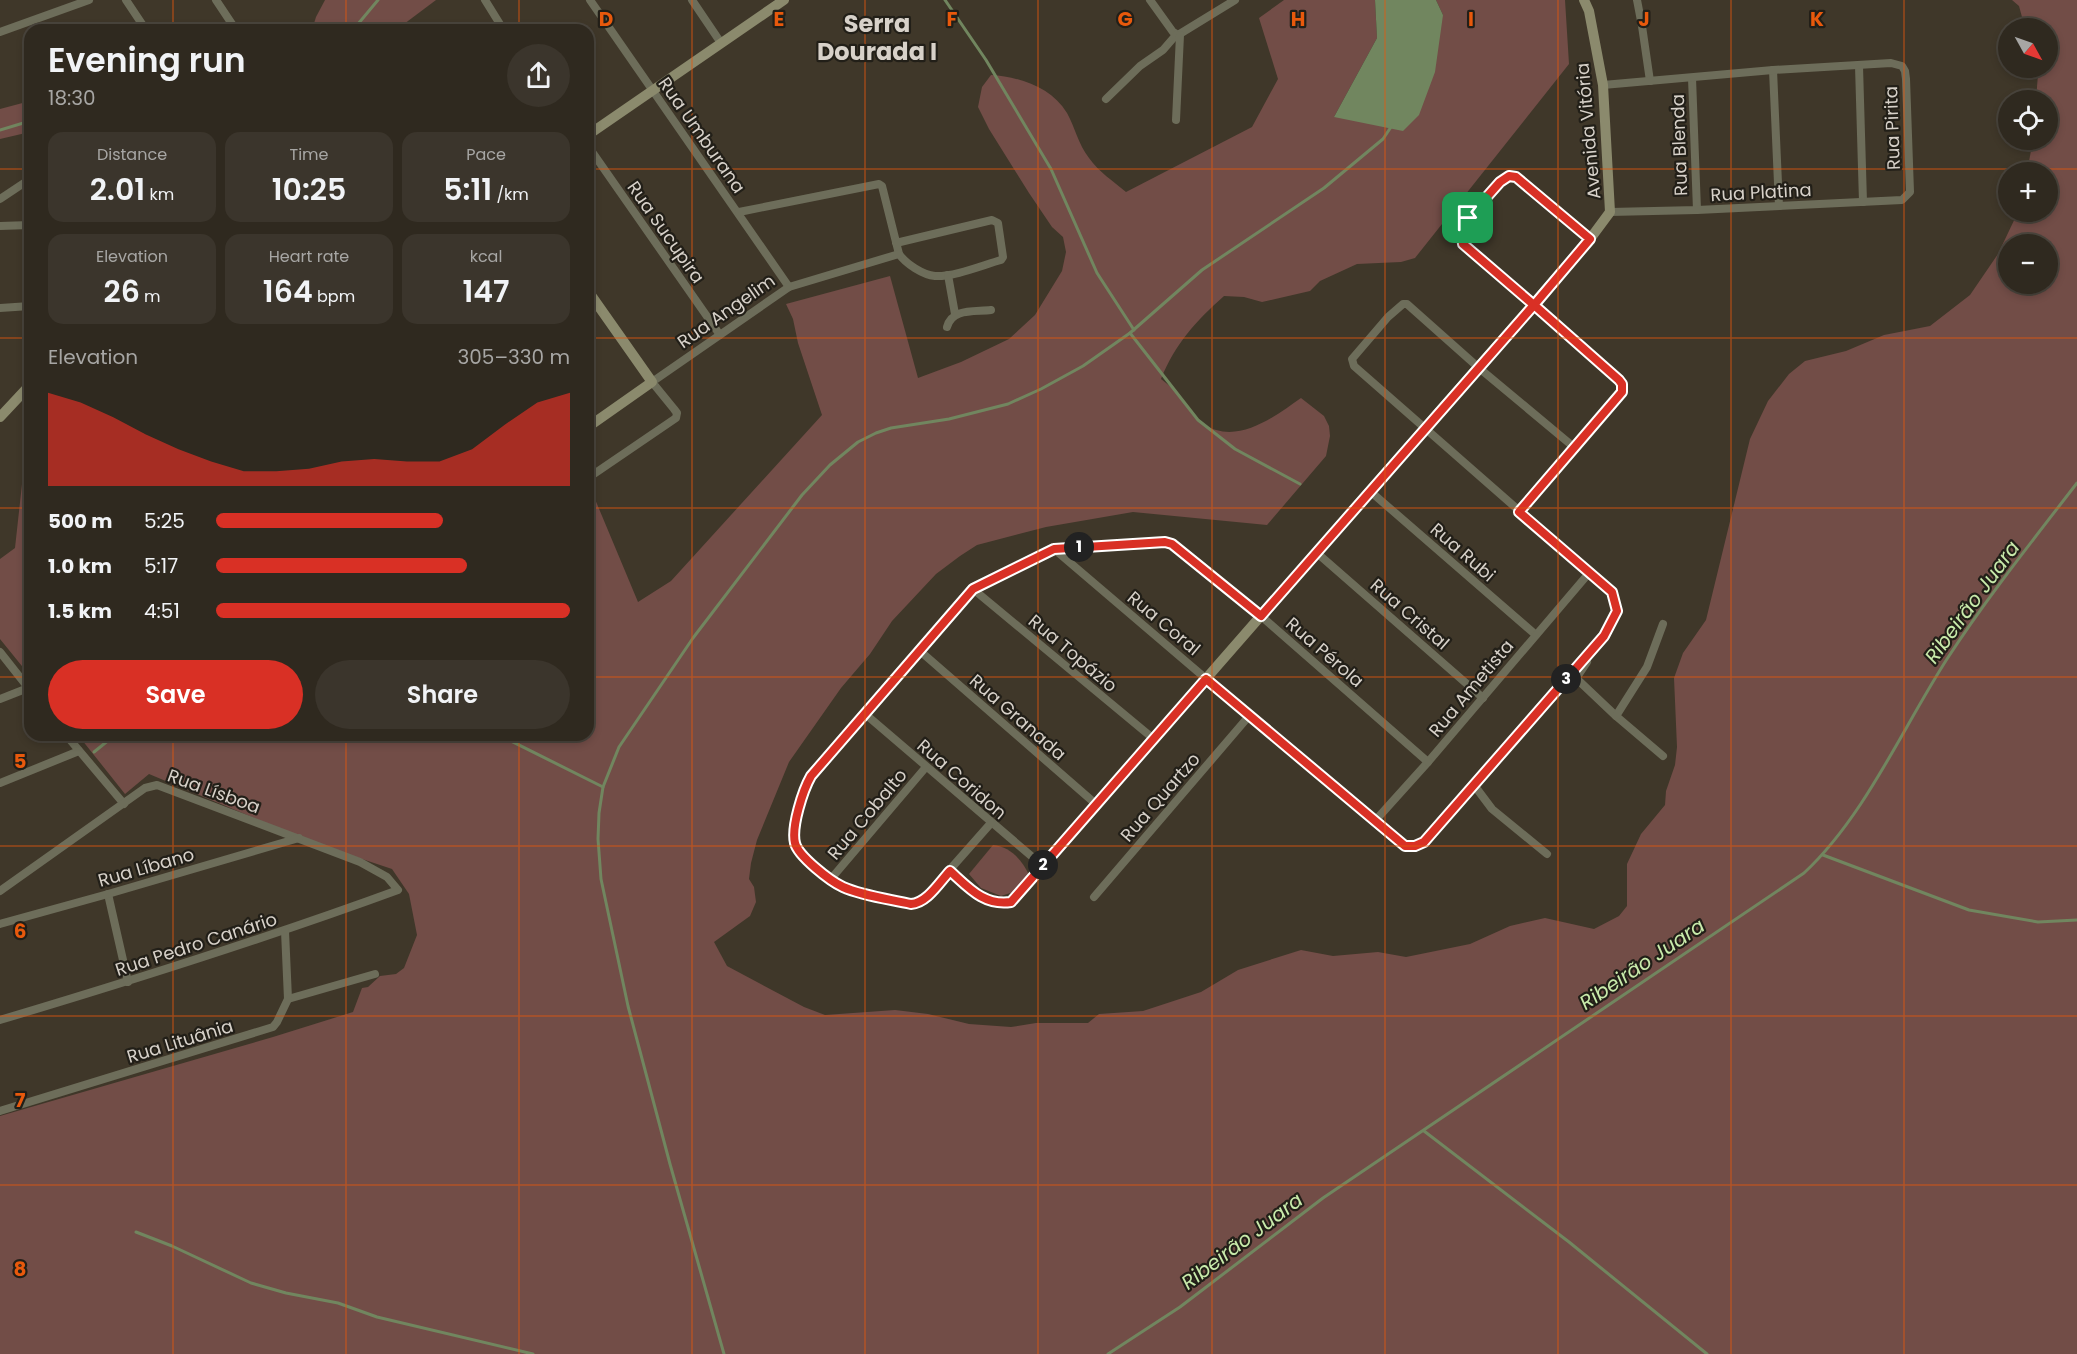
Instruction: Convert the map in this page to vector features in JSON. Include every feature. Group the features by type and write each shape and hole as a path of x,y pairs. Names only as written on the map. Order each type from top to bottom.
{"street":[{"path":"0,32 89,0"},
{"path":"126,0 142,24"},
{"path":"216,0 232,24"},
{"path":"485,0 501,24"},
{"name":"Rua Umburana","path":"590,0 789,287"},
{"path":"692,0 721,43"},
{"path":"594,131 784,0"},
{"path":"1150,0 1177,34 1176,120"},
{"path":"1106,99 1140,66 1163,50 1177,34 1234,0"},
{"name":"Avenida Vitória","path":"1011,902 1534,305 1610,212 1603,85 1589,12 1584,0"},
{"path":"1636,0 1650,81"},
{"name":"Rua Pirita","path":"1859,66 1891,63 1900,64 1905,71 1910,192"},
{"path":"1603,85 1773,70 1859,66 1863,202"},
{"path":"1773,70 1779,206"},
{"name":"Rua Blenda","path":"1692,78 1697,210"},
{"name":"Rua Sucupira","path":"594,155 720,335"},
{"path":"1519,512 1619,397 1622,384 1463,244 1461,227 1505,177 1516,177 1590,239"},
{"path":"0,199 24,182"},
{"path":"739,212 879,184 882,186 896,243 899,254 905,263 933,276 948,275 1001,260 1003,257 998,223 992,220 896,243"},
{"name":"Rua Platina","path":"1610,212 1902,200 1910,192"},
{"path":"0,226 24,225"},
{"name":"Rua Angelim","path":"594,423 789,287 899,254"},
{"path":"948,275 955,314"},
{"path":"594,300 652,382 677,413 676,418 594,474"},
{"path":"1575,448 1407,304 1399,306 1352,358 1354,366 1612,592 1617,611 1577,678 1616,716 1663,756"},
{"path":"0,308 24,306"},
{"path":"947,327 949,320 955,314 991,310"},
{"path":"0,417 24,392"},
{"name":"Rua Rubi","path":"1371,492 1536,635"},
{"name":"Rua Pérola","path":"1054,549 1165,542 1172,544 1261,616 1428,762"},
{"path":"991,823 918,904 845,888 830,880 795,846 794,838 800,802 811,776 973,589 1054,549"},
{"name":"Rua Coral","path":"1054,549 1405,846 1415,846 1424,842 1474,785"},
{"name":"Rua Cristal","path":"1317,553 1483,698"},
{"name":"Rua Ametista","path":"1374,822 1589,573"},
{"name":"Rua Topázio","path":"973,589 1155,740"},
{"path":"1616,716 1647,667 1663,624"},
{"path":"1547,854 1492,809 1474,785 1604,636"},
{"name":"Rua Granada","path":"920,651 1097,805"},
{"path":"0,652 24,683"},
{"path":"0,699 24,691"},
{"name":"Rua Coridon","path":"864,713 1042,866"},
{"name":"Rua Quartzo","path":"1094,897 1249,716"},
{"path":"71,741 124,804"},
{"path":"0,783 79,750"},
{"name":"Rua Cobalto","path":"830,880 926,768"},
{"name":"Rua Lísboa","path":"0,891 144,788 157,784 221,810 300,837 360,862 387,877 398,890"},
{"name":"Rua Líbano","path":"0,924 300,837"},
{"path":"950,871 989,902 1000,904 1011,902"},
{"name":"Rua Pedro Canário","path":"0,1020 128,982 285,931 398,890"},
{"path":"108,894 128,982"},
{"path":"285,931 288,999 375,974"},
{"name":"Rua Lituânia","path":"0,1112 268,1030 277,1022 288,999"}],"shaded area":[{"path":"325,0 436,0 404,24 314,24"},
{"path":"1284,0 1375,0 1377,38 1334,117 1443,15 1436,0 1565,0 1569,64 1415,258 1401,262 1357,264 1320,281 1310,291 1262,302 1244,297 1224,296 1195,324 1173,355 1161,379 1176,391 1199,421 1216,430 1229,432 1255,426 1301,398 1324,416 1329,426 1330,436 1326,456 1267,525 1133,512 1046,527 977,545 936,574 892,621 789,762 757,840 751,863 749,879 754,887 756,902 750,916 714,942 727,966 804,1007 825,1015 895,1010 928,1014 969,1024 1011,1027 1036,1023 1088,1023 1099,1014 1143,1011 1201,992 1238,970 1301,950 1333,956 1378,952 1406,957 1470,944 1510,926 1545,918 1594,929 1619,916 1627,906 1627,864 1641,834 1665,805 1666,791 1675,765 1677,747 1674,678 1683,653 1706,620 1750,439 1768,401 1789,374 1805,361 1846,351 1884,335 1930,326 1970,295 1998,254 1998,294 2058,294 2058,234 2008,234 2013,222 2058,222 2058,162 2029,162 2031,150 2058,150 2058,90 2037,90 2038,78 2058,78 2058,18 2022,18 2019,6 2012,0 2077,0 2077,1354 0,1354 0,1116 353,1012 362,988 368,987 380,976 396,974 404,968 417,935 409,894 392,869 314,843 149,774 125,794 83,741 594,741 594,497 638,602 671,581 822,415 798,343 793,319 786,304 890,276 918,378 961,362 1009,339 1035,315 1062,271 1066,252 1063,237 1052,227 1029,193 978,107 982,87 991,75 1024,81 1052,96 1067,113 1089,158 1126,192 1252,127 1278,79 1259,18"},
{"path":"1375,0 1436,0 1443,15 1435,72 1419,115 1403,131 1334,117 1377,38"},
{"path":"24,103 24,133 0,139 0,109"},
{"path":"24,477 24,669 0,639 0,559 15,548"},
{"path":"993,845 1010,851 1023,864 1029,875 1023,889 1001,896 981,888 969,874"}],"waterway":[{"path":"358,24 378,0"},
{"path":"945,0 986,60 1051,169 1097,273 1134,330"},
{"path":"0,130 24,123"},
{"path":"724,1354 628,1006 601,879 599,813 603,787 619,747 693,638 802,495 830,465 858,442 891,428 949,419 1008,404 1083,366 1130,333 1202,270 1324,188 1383,139 1391,127"},
{"path":"1130,333 1198,420 1235,449 1300,484"},
{"name":"Ribeirão Juara","path":"1108,1354 1180,1307 1323,1198 1804,873 1846,825 1882,771 1947,659 2010,570 2077,483"},
{"path":"94,752 108,741"},
{"path":"511,741 603,787"},
{"path":"1823,855 1969,910 2038,922 2077,920"},
{"path":"1424,1131 1569,1242 1707,1354"},
{"path":"136,1232 251,1283 286,1293 338,1303 377,1317 533,1354"}],"district":[{"name":"Serra Dourada I","path":"877,37"}],"route":[{"path":"1468,218 1461,227 1463,244 1534,305 1261,616 1172,544 1165,542 1054,549 973,589 811,776 804,787 794,838 795,846 800,852 830,880 845,888 911,904 918,904 923,900 950,871 989,902 1000,904 1011,902 1206,679 1405,846 1415,846 1424,842 1604,636 1617,611 1612,592 1519,512 1622,392 1622,384 1619,380 1534,305 1590,239 1516,177 1505,177 1468,218"}]}
